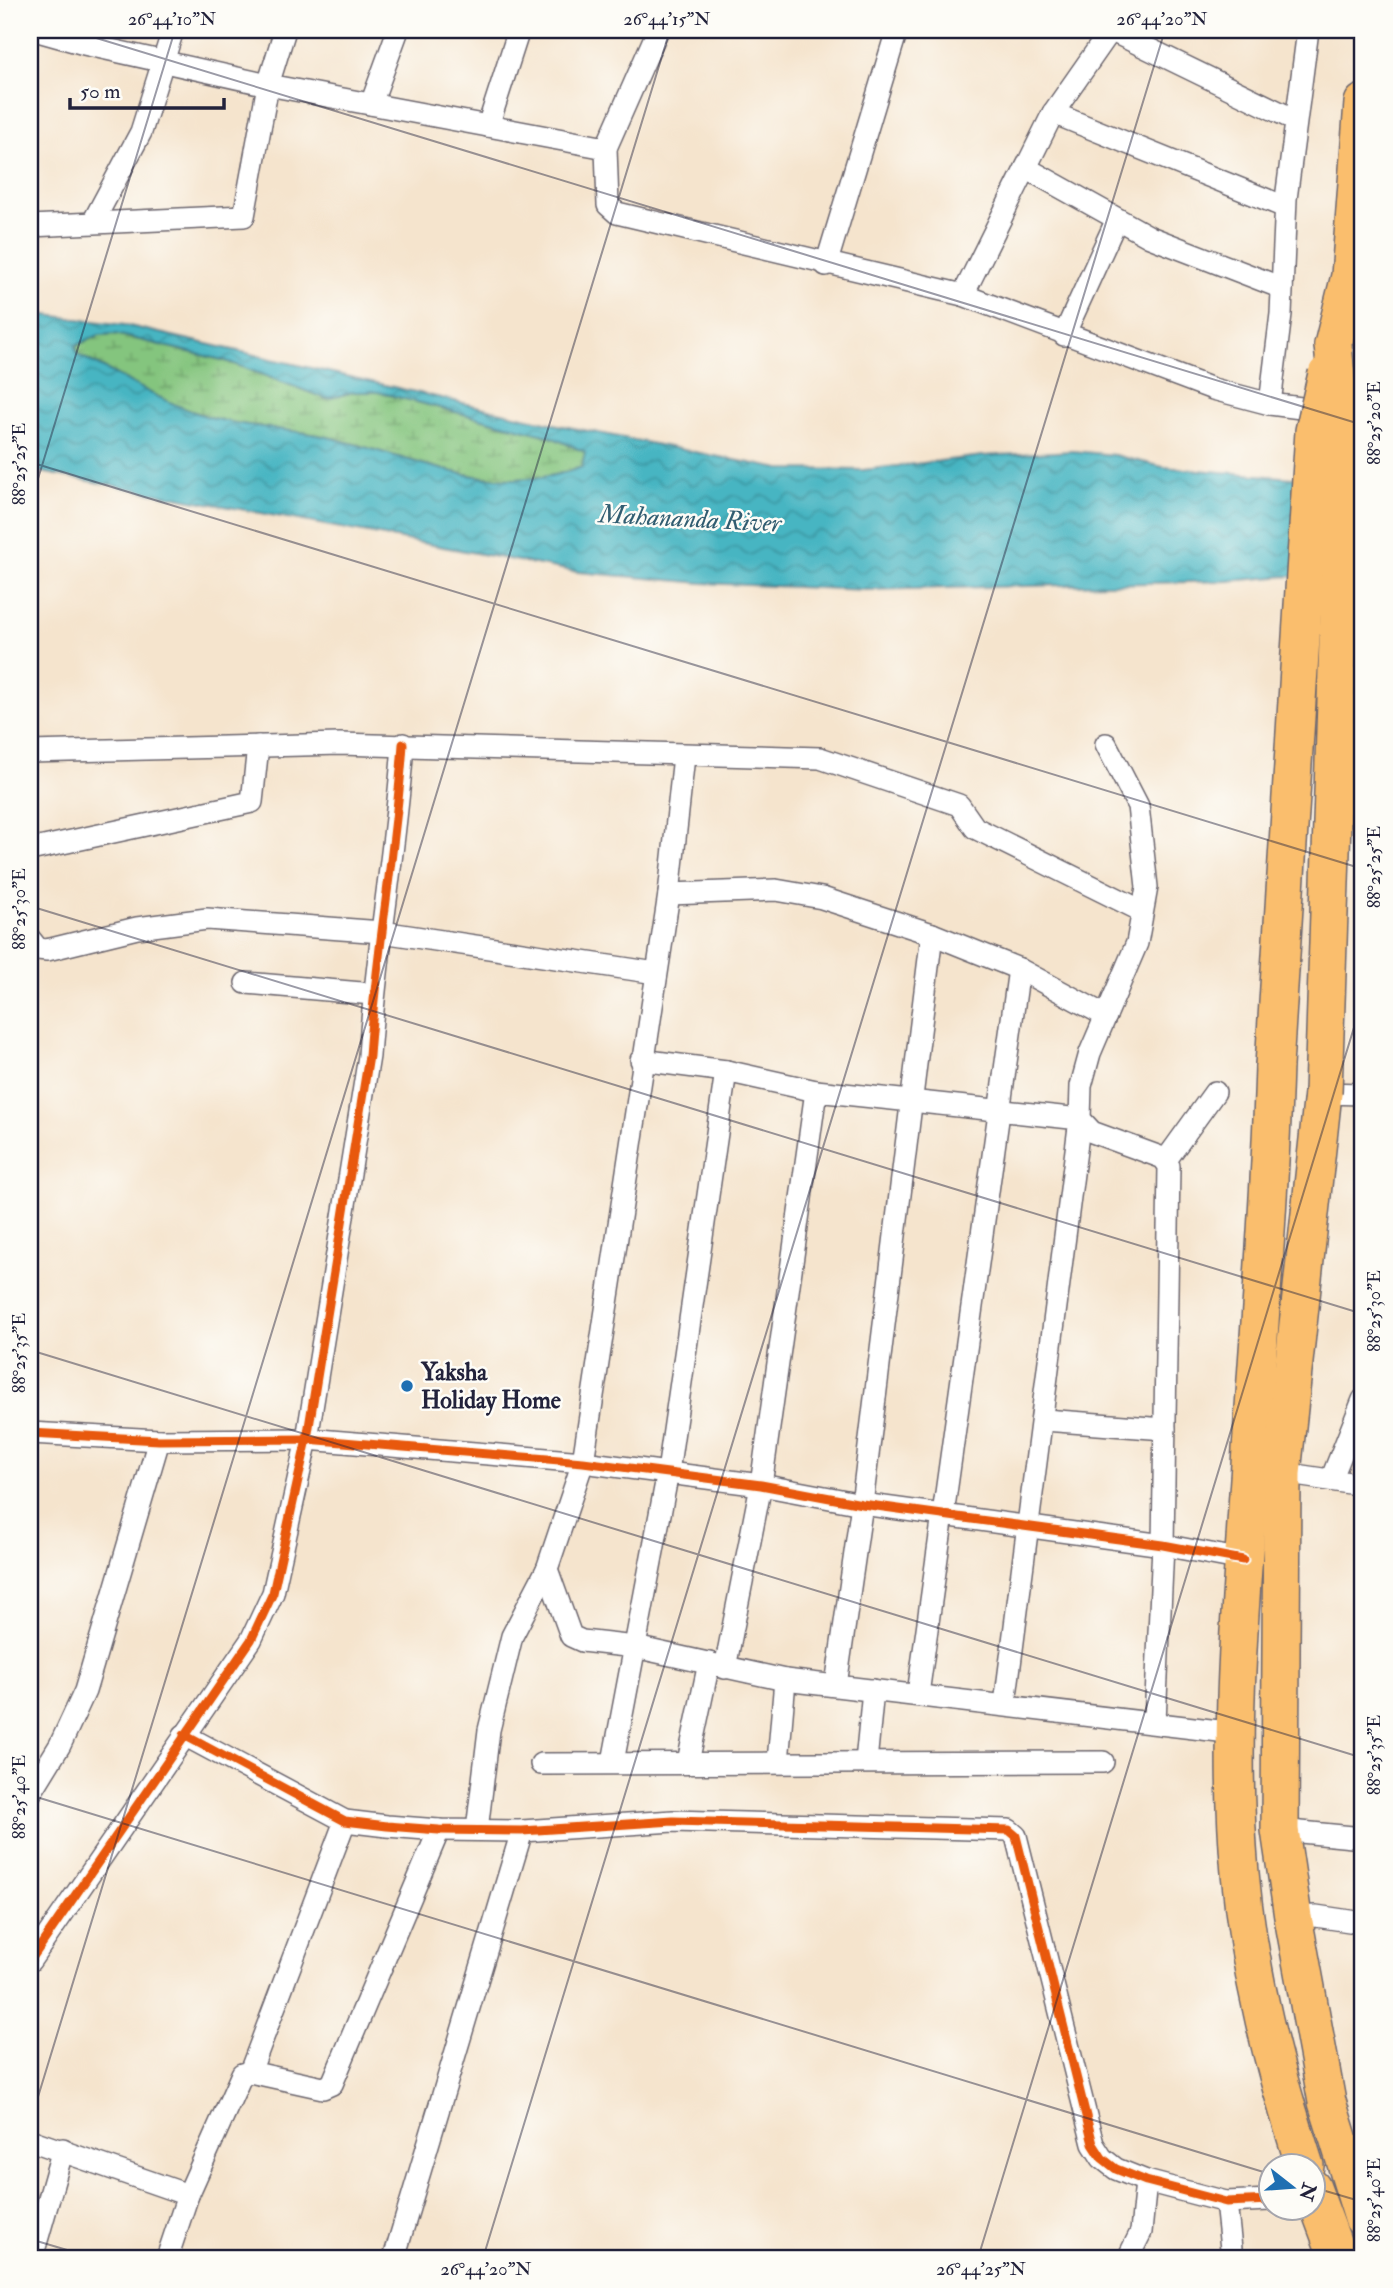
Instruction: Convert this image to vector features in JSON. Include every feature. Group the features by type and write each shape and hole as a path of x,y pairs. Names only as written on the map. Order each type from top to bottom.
{"highway":[{"path":"1301,2152 1262,2014 1246,1920 1240,1872 1236,1733 1243,1560 1259,1348 1314,431 1350,276 1363,103"},
{"path":"1333,345 1344,461 1323,1093 1282,1473 1280,1830 1327,2102 1363,2218"},
{"path":"1324,2222 1338,2258"}],"street":[{"path":"34,30 62,34 268,85 606,148"},
{"path":"93,222 141,132 173,30"},
{"path":"30,226 244,216 268,85 285,30"},
{"path":"371,104 398,30"},
{"path":"488,126 519,30"},
{"path":"658,30 606,148 608,205 617,213 826,265 963,295 1213,389 1270,404 1363,416"},
{"path":"826,265 897,30"},
{"path":"963,295 1052,113 1111,30 1295,120"},
{"path":"1270,404 1282,288 1285,207 1308,30"},
{"path":"1052,113 1285,207"},
{"path":"1026,168 1150,237 1282,288"},
{"path":"1064,335 1117,219"},
{"path":"30,752 402,744 684,756 820,758 959,805 975,828 1142,911"},
{"path":"30,1961 264,1616 273,1593 307,1439 369,1056 373,994 398,810 402,744"},
{"path":"1005,1704 1044,1420 1080,1119 1081,1086 1106,1016 1137,943 1147,887 1138,806 1106,744"},
{"path":"30,850 254,801 258,746"},
{"path":"477,1830 489,1730 512,1636 547,1569 583,1462 641,1060 669,894 684,756"},
{"path":"669,894 776,890 822,898 932,934 1019,968 1106,1016"},
{"path":"30,939 34,946 47,950 137,928 207,919 382,932 656,973"},
{"path":"836,1685 862,1504 932,934"},
{"path":"918,1694 1019,968"},
{"path":"246,983 373,994"},
{"path":"641,1060 726,1071 816,1091 1080,1119 1092,1132 1166,1160 1169,1166 1163,1545 1155,1721"},
{"path":"613,1762 668,1472 726,1071"},
{"path":"688,1762 717,1666 761,1485 816,1091"},
{"path":"1166,1160 1215,1092"},
{"path":"1323,1093 1363,1094"},
{"path":"1331,1480 1363,1400"},
{"path":"1044,1420 1165,1429"},
{"path":"30,1433 159,1440 307,1439 583,1462 761,1485 862,1504 1163,1545 1243,1560"},
{"path":"30,1794 60,1745 85,1691 159,1440"},
{"path":"1282,1473 1363,1485"},
{"path":"547,1569 569,1631 575,1639 635,1647 785,1680 1155,1721 1236,1733"},
{"path":"778,1762 785,1680"},
{"path":"866,1762 873,1690"},
{"path":"184,1735 345,1821 439,1830 523,1831 673,1821 1009,1830 1016,1836 1093,2144 1102,2158 1116,2169 1146,2181 1226,2202 1256,2201"},
{"path":"541,1764 1103,1762"},
{"path":"167,2258 188,2195 239,2078 250,2072 345,1821"},
{"path":"250,2072 323,2088 332,2084 439,1830"},
{"path":"1280,1830 1363,1838"},
{"path":"394,2258 523,1831"},
{"path":"1293,1917 1317,1916 1363,1923"},
{"path":"30,2140 64,2149 188,2195"},
{"path":"32,2258 64,2149"},
{"path":"1128,2258 1141,2232 1146,2181"},
{"path":"1226,2202 1233,2258"}],"green space":[{"path":"116,334 226,361 327,399 353,392 378,392 549,436 586,452 582,467 549,476 517,479 484,477 419,463 323,436 212,418 166,401 78,355 75,346 99,335"}],"water":[{"name":"Mahananda River","path":"30,313 125,325 558,425 780,469 863,470 983,456 1073,451 1114,455 1163,467 1292,478 1360,467 1363,469 1363,581 1287,576 1227,581 866,590 702,583 578,572 30,470","holes":["115,334 226,361 327,399 353,392 378,392 549,436 585,452 582,467 549,476 516,479 484,477 419,463 323,436 213,418 166,401 137,386 78,355 75,346 99,335"]}],"cycle path":[{"path":"30,1961 251,1640 273,1593 307,1439 369,1056 403,744"},
{"path":"30,1433 159,1440 307,1439 583,1462 761,1485 862,1504 1163,1545 1243,1560"},
{"path":"184,1735 345,1821 387,1826 522,1831 673,1821 1009,1830 1016,1836 1093,2144 1102,2158 1116,2169 1146,2181 1226,2202 1256,2201"}],"place":[{"name":"Yaksha Holiday Home","path":"407,1386"}]}
